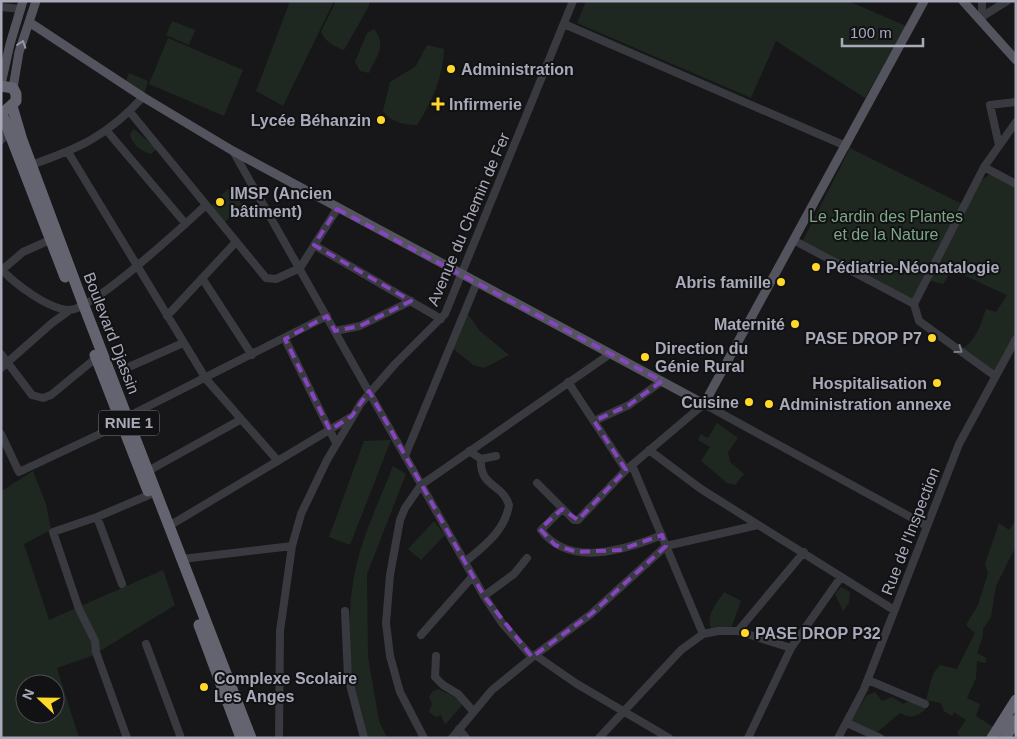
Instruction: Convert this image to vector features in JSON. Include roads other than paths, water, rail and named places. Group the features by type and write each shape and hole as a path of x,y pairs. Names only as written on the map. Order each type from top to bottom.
{"highway":[{"name":"RNIE 1","path":"5,86 16,94 16,101 5,109"},
{"name":"Boulevard Djassin","path":"5,109 6,136 50,240 96,358 148,471 182,559 242,737"},
{"name":"Boulevard Djassin","path":"5,109 31,165 77,308 124,420 150,495 242,737"},
{"path":"992,738 1016,700"},
{"path":"1005,738 1016,720"}],"main road":[{"path":"5,86 19,52 36,1"},
{"path":"29,22 143,97 233,151 704,404 795,241 924,1"},
{"path":"963,1 982,19 1016,60"},
{"path":"5,86 10,44 22,5"}],"street":[{"name":"Avenue du Chemin de Fer","path":"279,738 280,631 292,546 301,514 336,443 352,416 370,392 441,319 462,274 573,1"},
{"path":"982,1 982,19"},
{"path":"982,19 1007,1"},
{"path":"1,7 22,5"},
{"path":"564,24 846,146"},
{"path":"31,165 68,152 107,131 130,112 143,97"},
{"path":"999,145 990,105 1016,102"},
{"path":"130,112 205,206 266,278 276,279 300,268 337,208"},
{"path":"995,376 916,317 914,304 984,167 1016,122"},
{"path":"107,131 186,223"},
{"path":"233,151 464,562 502,623 533,656 669,738"},
{"path":"68,152 206,379 240,420 278,461"},
{"path":"984,167 1016,184"},
{"path":"1,368 77,308 137,266 205,206"},
{"path":"50,240 23,252 2,269 27,291 77,308"},
{"path":"795,241 914,304"},
{"path":"167,316 235,242"},
{"path":"314,245 441,319"},
{"path":"202,278 252,354"},
{"path":"405,456 477,282"},
{"path":"335,330 360,326 411,301"},
{"path":"1,434 19,472 206,379 327,316"},
{"path":"285,338 336,443"},
{"name":"Rue de l'Inspection","path":"838,738 868,680 959,444 1016,339"},
{"path":"122,370 183,343"},
{"path":"1,354 32,396 43,398 51,394 96,358"},
{"path":"424,738 400,692 390,656 386,623 388,593 400,520 405,508 421,485 610,354"},
{"path":"594,421 629,405 662,381"},
{"path":"568,382 629,468 662,535 704,634"},
{"path":"537,483 574,520 578,520 629,468 704,404 926,526"},
{"path":"169,526 352,416"},
{"path":"148,471 240,420"},
{"path":"649,450 701,488 894,610"},
{"path":"464,562 500,529 505,522 510,505 505,495 489,484 483,476 480,459 469,451"},
{"path":"480,459 496,456"},
{"path":"127,738 96,652 94,641 79,608 53,532 97,518 150,495"},
{"path":"562,509 541,530 551,541 565,549 587,552 620,550 662,535"},
{"path":"97,518 122,584"},
{"path":"452,738 492,690 533,656 591,614 666,546 758,525"},
{"path":"182,559 292,546"},
{"path":"738,631 804,552"},
{"path":"484,596 514,574 527,558"},
{"path":"421,635 473,576"},
{"path":"748,738 791,648 841,577"},
{"path":"345,611 348,677 364,738"},
{"path":"599,738 681,650 704,634 718,631 738,631 791,648"},
{"path":"146,644 181,738"},
{"path":"436,656 435,677 442,685 458,694 473,711"},
{"path":"868,680 925,704"},
{"path":"847,723 880,738"},
{"path":"459,729 466,738"}],"place":[{"name":"Administration","path":"451,69"},
{"name":"Infirmerie","path":"438,104"},
{"name":"Lycée Béhanzin","path":"381,120"},
{"name":"IMSP (Ancien bâtiment)","path":"220,202"},
{"name":"Pédiatrie-Néonatalogie","path":"816,267"},
{"name":"Abris famille","path":"781,282"},
{"name":"Maternité","path":"795,324"},
{"name":"PASE DROP P7","path":"932,338"},
{"name":"Direction du Génie Rural","path":"645,357"},
{"name":"Hospitalisation","path":"937,383"},
{"name":"Cuisine","path":"749,402"},
{"name":"Administration annexe","path":"769,404"},
{"name":"PASE DROP P32","path":"745,633"},
{"name":"Complexe Scolaire Les Anges","path":"204,687"}],"park label":[{"name":"Le Jardin des Plantes et de la Nature","path":"886,225"}]}
